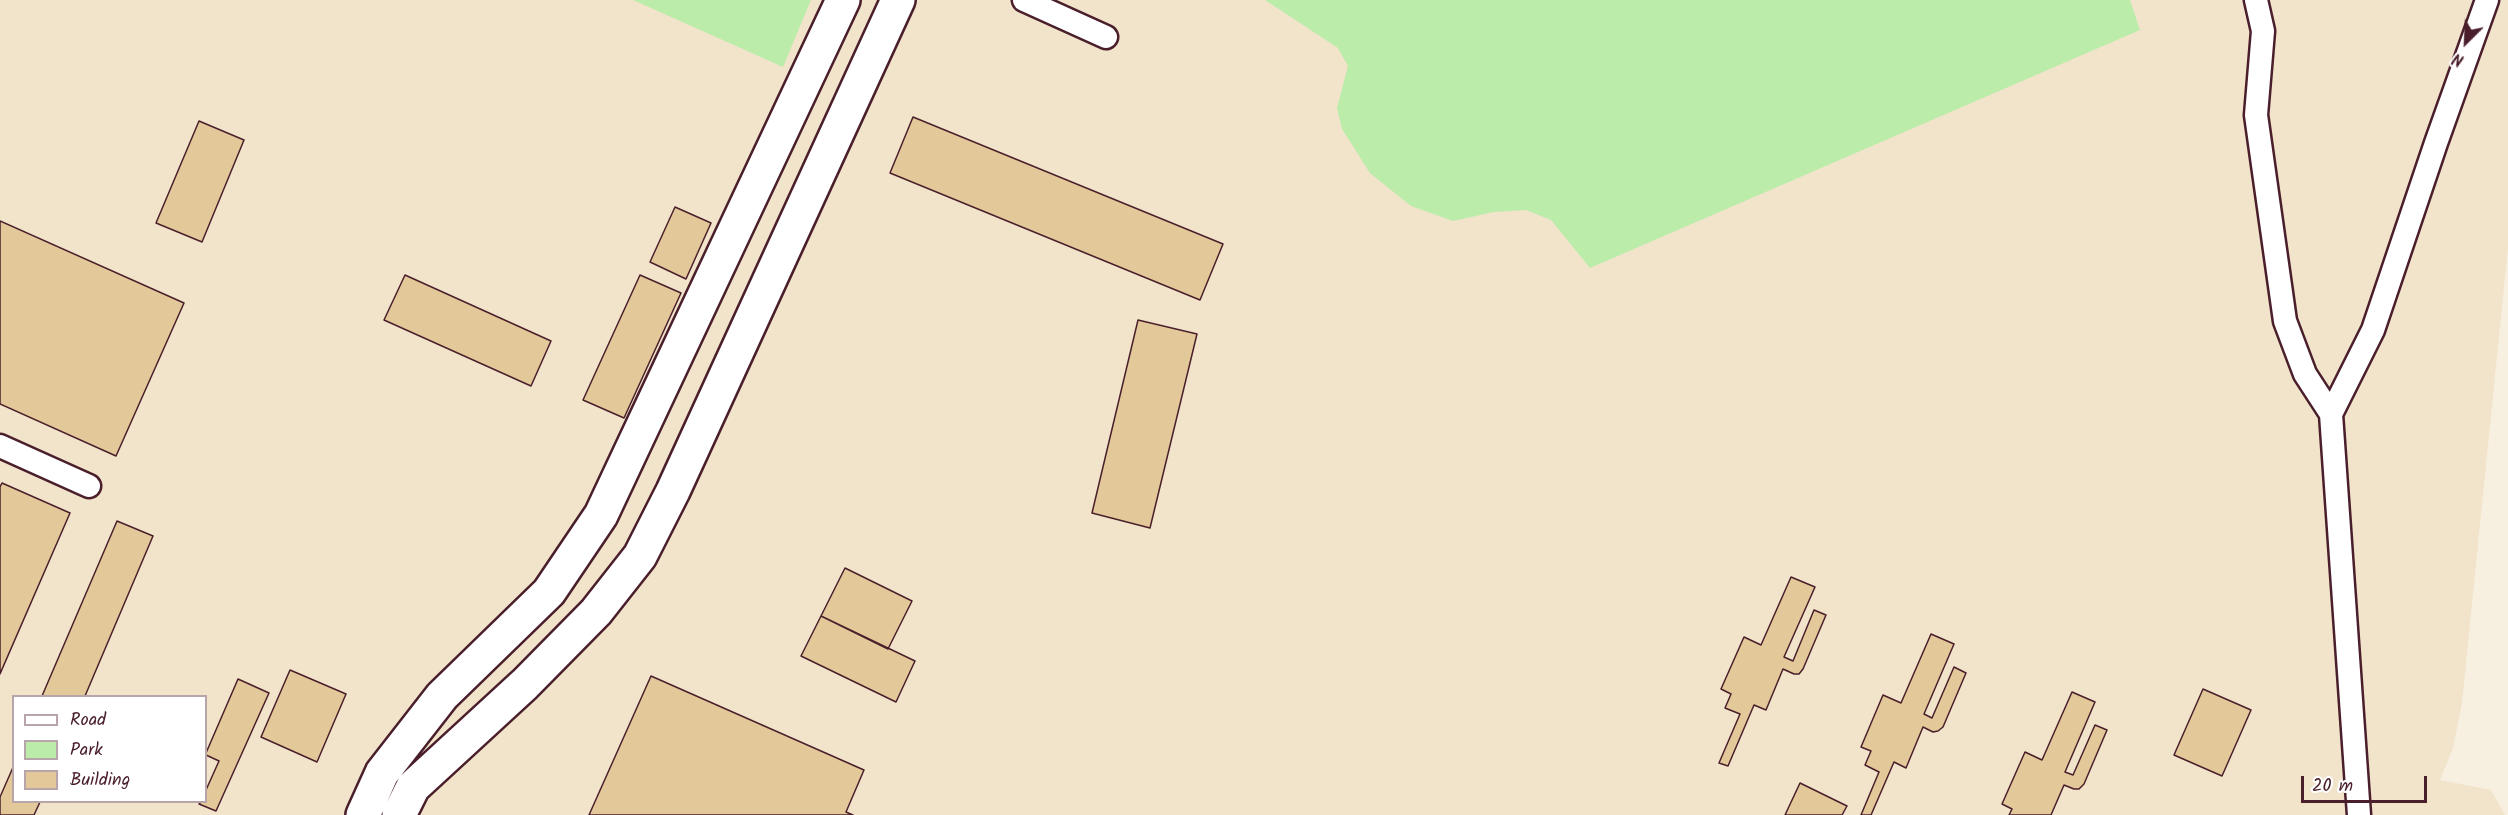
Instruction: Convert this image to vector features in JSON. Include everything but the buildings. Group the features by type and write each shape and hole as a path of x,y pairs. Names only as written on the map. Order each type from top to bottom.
{"street":[{"path":"363,815 382,773 442,696 549,592 601,515 843,0"},
{"path":"399,815 412,787 525,684 596,612 640,556 682,470 898,0"}],"lane":[{"path":"1024,0 1106,37"},
{"path":"2331,414 2373,330 2487,0"},
{"path":"2261,4 2263,31 2256,115 2285,321 2305,374 2331,414 2359,815"},
{"path":"0,446 89,486"}],"shaded area":[{"path":"0,0 2508,0 2508,247 2462,703 2453,748 2440,780 2491,790 2505,815 0,815"}],"green space":[{"path":"633,0 811,0 783,67"},
{"path":"1265,0 2130,0 2140,30 1590,268 1551,220 1526,210 1494,212 1453,221 1411,206 1370,173 1342,129 1337,108 1348,66 1338,48"}]}
